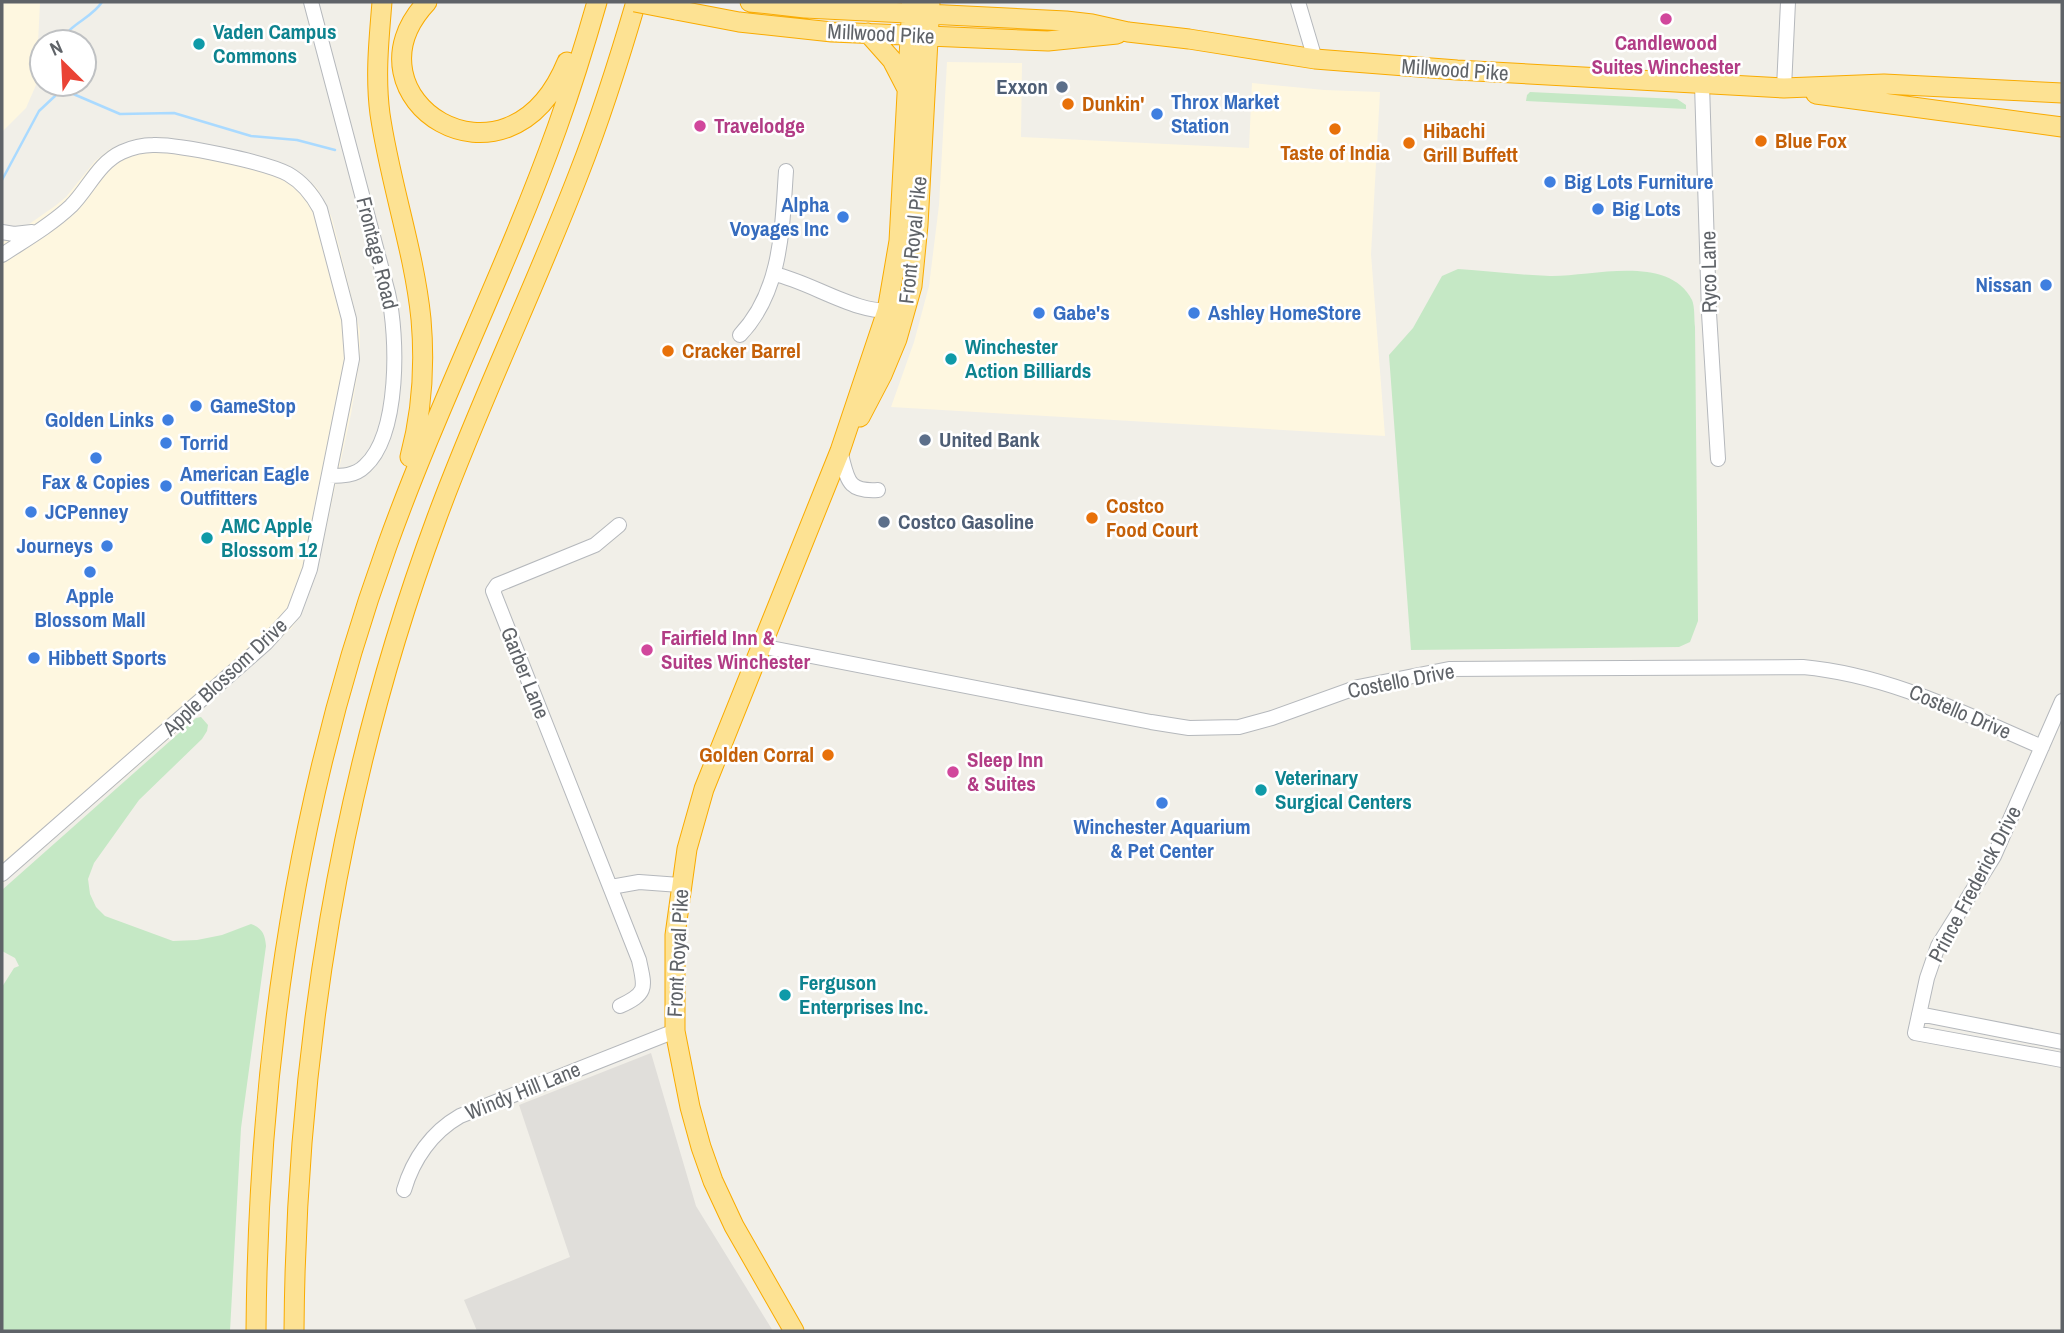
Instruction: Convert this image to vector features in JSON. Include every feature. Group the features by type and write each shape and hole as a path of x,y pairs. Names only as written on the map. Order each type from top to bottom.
{"highway":[{"path":"384,2 377,73 380,111 418,297 422,362 417,425 388,542"},
{"path":"427,2 410,24 404,37 402,51 405,78 418,103 430,117 454,130 477,133 490,132 513,124 542,103 560,80 585,20 596,3"},
{"path":"294,1331 298,1186 312,1041 324,950 359,776 398,635 435,523 579,175 636,2"},
{"name":"Millwood Pike","path":"636,2 778,27 868,33 1048,41 1128,32"},
{"name":"Millwood Pike","path":"750,2 805,8 920,8 1063,21 1315,59 1522,75 1784,88 1884,84 2062,93"},
{"path":"256,1331 259,1207 266,1096 295,890 333,719 388,542 434,423 538,178 596,3"},
{"name":"Front Royal Pike","path":"794,1331 743,1244 713,1181 690,1107 675,1031 673,971 680,885 704,789 897,309 912,286 916,245 920,8"},
{"path":"868,33 892,60 907,89"},
{"name":"Front Royal Pike","path":"897,309 907,89 919,35"},
{"name":"Millwood Pike","path":"1784,88 1828,97 2062,127"}],"street":[{"name":"Frontage Road","path":"312,2 388,293 395,341 393,391 380,442 372,458 362,468 351,474 329,476"},
{"path":"1298,2 1315,59"},
{"path":"1784,88 1788,2"},
{"name":"Ryco Lane","path":"1702,84 1709,313 1718,459"},
{"name":"Apple Blossom Drive","path":"2,874 285,624 299,601 310,569 350,373 352,337 324,220 315,200 304,186 286,173 265,166 187,149 159,145 138,147 120,153 105,163 73,204 37,232 3,252"},
{"path":"740,335 752,322 774,274 782,231 786,171"},
{"path":"2,232 37,232"},
{"path":"774,274 803,282 863,307 897,309"},
{"path":"840,452 847,475 854,486 863,491 878,490"},
{"name":"Garber Lane","path":"618,525 595,545 497,585 494,591 639,960 643,988 638,998 620,1006"},
{"name":"Costello Drive","path":"760,646 1151,722 1205,729 1248,725 1358,687 1449,669 1803,667 1850,673 1909,690 2042,747"},
{"name":"Prince Frederick Drive","path":"2062,701 1994,856 1938,946 1915,1033 2062,1060"},
{"path":"611,887 639,882 680,885"},
{"path":"1919,1014 2062,1042"},
{"name":"Windy Hill Lane","path":"404,1190 411,1171 430,1140 460,1115 675,1031"}],"shaded area":[{"path":"2,2 40,2 39,28 28,28 28,98 30,98 26,108 2,132"},
{"path":"947,62 1022,63 1021,137 1249,148 1252,83 1380,92 1371,254 1385,436 891,407 914,342 929,286 939,205"},
{"name":"Apple Blossom Mall","path":"159,137 189,141 280,162 300,173 317,188 332,218 360,331 360,359 351,414 317,571 300,616 291,629 2,884 2,243 66,197 95,161 110,149 136,139"},
{"path":"651,1053 696,1206 773,1331 477,1331 464,1300 570,1257 519,1105"}],"green space":[{"path":"1530,92 1677,99 1686,105 1686,109 1526,101"},
{"path":"1458,269 1550,276 1647,272 1665,277 1681,286 1692,300 1695,327 1698,621 1690,642 1679,647 1411,650 1389,355 1413,328 1442,276"},
{"path":"201,717 208,725 202,739 139,800 94,863 88,879 90,894 96,907 105,916 173,941 222,935 251,924 258,927 265,938 241,1128 230,1331 2,1331 2,987 14,968 19,966 15,958 2,951 2,890 196,718"}],"waterway":[{"path":"73,28 102,2"},
{"path":"2,180 39,111 53,98"},
{"path":"83,98 120,114 174,113 251,136 297,140 335,150"}],"place":[{"name":"Candlewood Suites Winchester","path":"1666,19"},
{"name":"Vaden Campus Commons","path":"199,44"},
{"name":"Exxon","path":"1062,87"},
{"name":"Dunkin'","path":"1068,104"},
{"name":"Throx Market Station","path":"1157,114"},
{"name":"Travelodge","path":"700,126"},
{"name":"Taste of India","path":"1335,129"},
{"name":"Blue Fox","path":"1761,141"},
{"name":"Hibachi Grill Buffett","path":"1409,143"},
{"name":"Big Lots Furniture","path":"1550,182"},
{"name":"Big Lots","path":"1598,209"},
{"name":"Alpha Voyages Inc","path":"843,217"},
{"name":"Nissan","path":"2046,285"},
{"name":"Gabe's","path":"1039,313"},
{"name":"Ashley HomeStore","path":"1194,313"},
{"name":"Cracker Barrel","path":"668,351"},
{"name":"Winchester Action Billiards","path":"951,359"},
{"name":"GameStop","path":"196,406"},
{"name":"Golden Links","path":"168,420"},
{"name":"United Bank","path":"925,440"},
{"name":"Torrid","path":"166,443"},
{"name":"Fax & Copies","path":"96,458"},
{"name":"American Eagle Outfitters","path":"166,486"},
{"name":"JCPenney","path":"31,512"},
{"name":"Costco Food Court","path":"1092,518"},
{"name":"Costco Gasoline","path":"884,522"},
{"name":"AMC Apple Blossom 12","path":"207,538"},
{"name":"Journeys","path":"107,546"},
{"name":"Apple Blossom Mall","path":"90,572"},
{"name":"Fairfield Inn & Suites Winchester","path":"647,650"},
{"name":"Hibbett Sports","path":"34,658"},
{"name":"Golden Corral","path":"828,755"},
{"name":"Sleep Inn & Suites","path":"953,772"},
{"name":"Veterinary Surgical Centers","path":"1261,790"},
{"name":"Winchester Aquarium & Pet Center","path":"1162,803"},
{"name":"Ferguson Enterprises Inc.","path":"785,995"}]}
